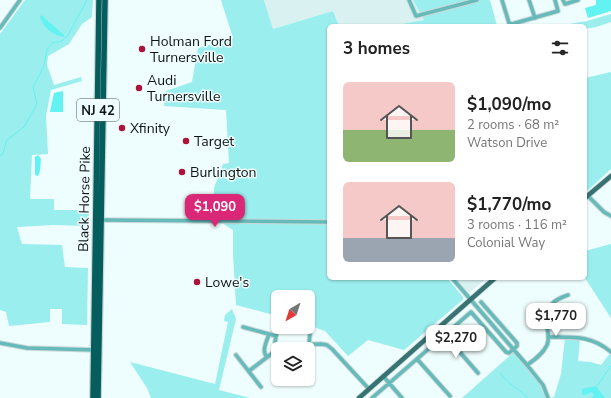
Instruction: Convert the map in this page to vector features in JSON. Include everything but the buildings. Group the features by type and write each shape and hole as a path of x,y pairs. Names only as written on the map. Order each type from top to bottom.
{"highway":[{"name":"Black Horse Pike","path":"93,398 97,322 99,0"},
{"name":"Black Horse Pike","path":"98,220 103,106 105,0"},
{"path":"98,89 102,93 103,106"},
{"name":"Black Horse Pike","path":"96,350 98,398"}],"main road":[{"path":"587,196 611,176"},
{"path":"359,398 493,280"}],"street":[{"path":"0,28 20,0"},
{"path":"409,0 416,16 478,0"},
{"path":"502,0 509,23 512,24 558,11 555,0"},
{"path":"529,0 535,18"},
{"path":"563,0 565,4 578,0"},
{"path":"587,198 611,216"},
{"path":"98,220 327,222"},
{"path":"454,280 543,386 548,398"},
{"path":"527,366 547,345 548,337 545,319 546,312 555,301 568,295"},
{"path":"372,398 471,312 506,352 509,353 514,350 517,343 481,302"},
{"path":"480,323 491,314"},
{"path":"243,327 276,336 274,342"},
{"path":"267,357 264,355 264,351 269,334"},
{"path":"307,342 310,334"},
{"path":"444,335 478,373"},
{"path":"548,337 584,338 599,344 611,352"},
{"path":"0,343 27,348 96,350"},
{"path":"315,344 327,345 332,349 369,389"},
{"path":"236,354 261,387"},
{"path":"249,371 271,355"},
{"path":"417,359 450,396"},
{"path":"383,376 402,398"}],"shaded area":[{"path":"25,0 93,0 92,17 82,24 69,44 48,56 47,65 54,85 81,77 82,81 51,90 46,116 48,154 32,155 30,199 54,199 54,210 89,210 89,226 53,225 17,227 22,244 62,245 65,267 88,268 87,325 62,324 62,309 50,309 50,322 9,326 6,312 0,310 0,34"},
{"path":"221,0 264,0 273,29 333,11 338,24 327,24 327,280 449,280 463,297 463,300 404,350 368,340 348,356 325,331 315,327 315,290 271,290 271,314 236,305 233,230 213,217 214,188 223,164 229,163 226,110 164,106 166,91 192,82 198,48 233,38"},
{"path":"264,0 413,0 424,20 401,24 338,24 333,11 273,29"},
{"path":"413,0 490,0 496,24 401,24 424,20"},
{"path":"596,0 611,0 611,11 588,18 585,8 596,5"},
{"path":"611,14 611,22 596,27 587,29 587,24 570,24"},
{"path":"41,15 64,35 64,37 56,35 49,30 41,21"},
{"path":"611,72 611,169 587,191 587,78"},
{"path":"63,91 63,112 50,112 54,93"},
{"path":"38,155 41,159 38,176 35,175 35,157"},
{"path":"611,244 611,318 586,280 587,250"},
{"path":"456,280 485,280 470,292 465,291"},
{"path":"232,309 236,319 219,390 250,398 151,398 147,388 130,362 215,384 228,322 224,321 225,315"},
{"path":"565,338 580,339 578,361 601,365 611,352 611,398 549,398 554,397 561,374"},
{"path":"515,351 541,383 549,398 462,398"},
{"path":"596,386 605,398 592,398 594,394 591,392 582,395 582,389"}],"waterway":[{"path":"0,156 3,153 7,140 24,127 37,104 33,87 44,66 47,50 52,43 62,41 68,35 87,0"},
{"path":"597,386 611,366"},
{"path":"500,373 506,380 528,398"}],"place":[{"name":"Holman Ford Turnersville","path":"142,49"},
{"name":"Audi Turnersville","path":"139,88"},
{"name":"Xfinity","path":"122,128"},
{"name":"Target","path":"186,141"},
{"name":"Burlington","path":"182,172"},
{"name":"Lowe's","path":"197,282"}]}
